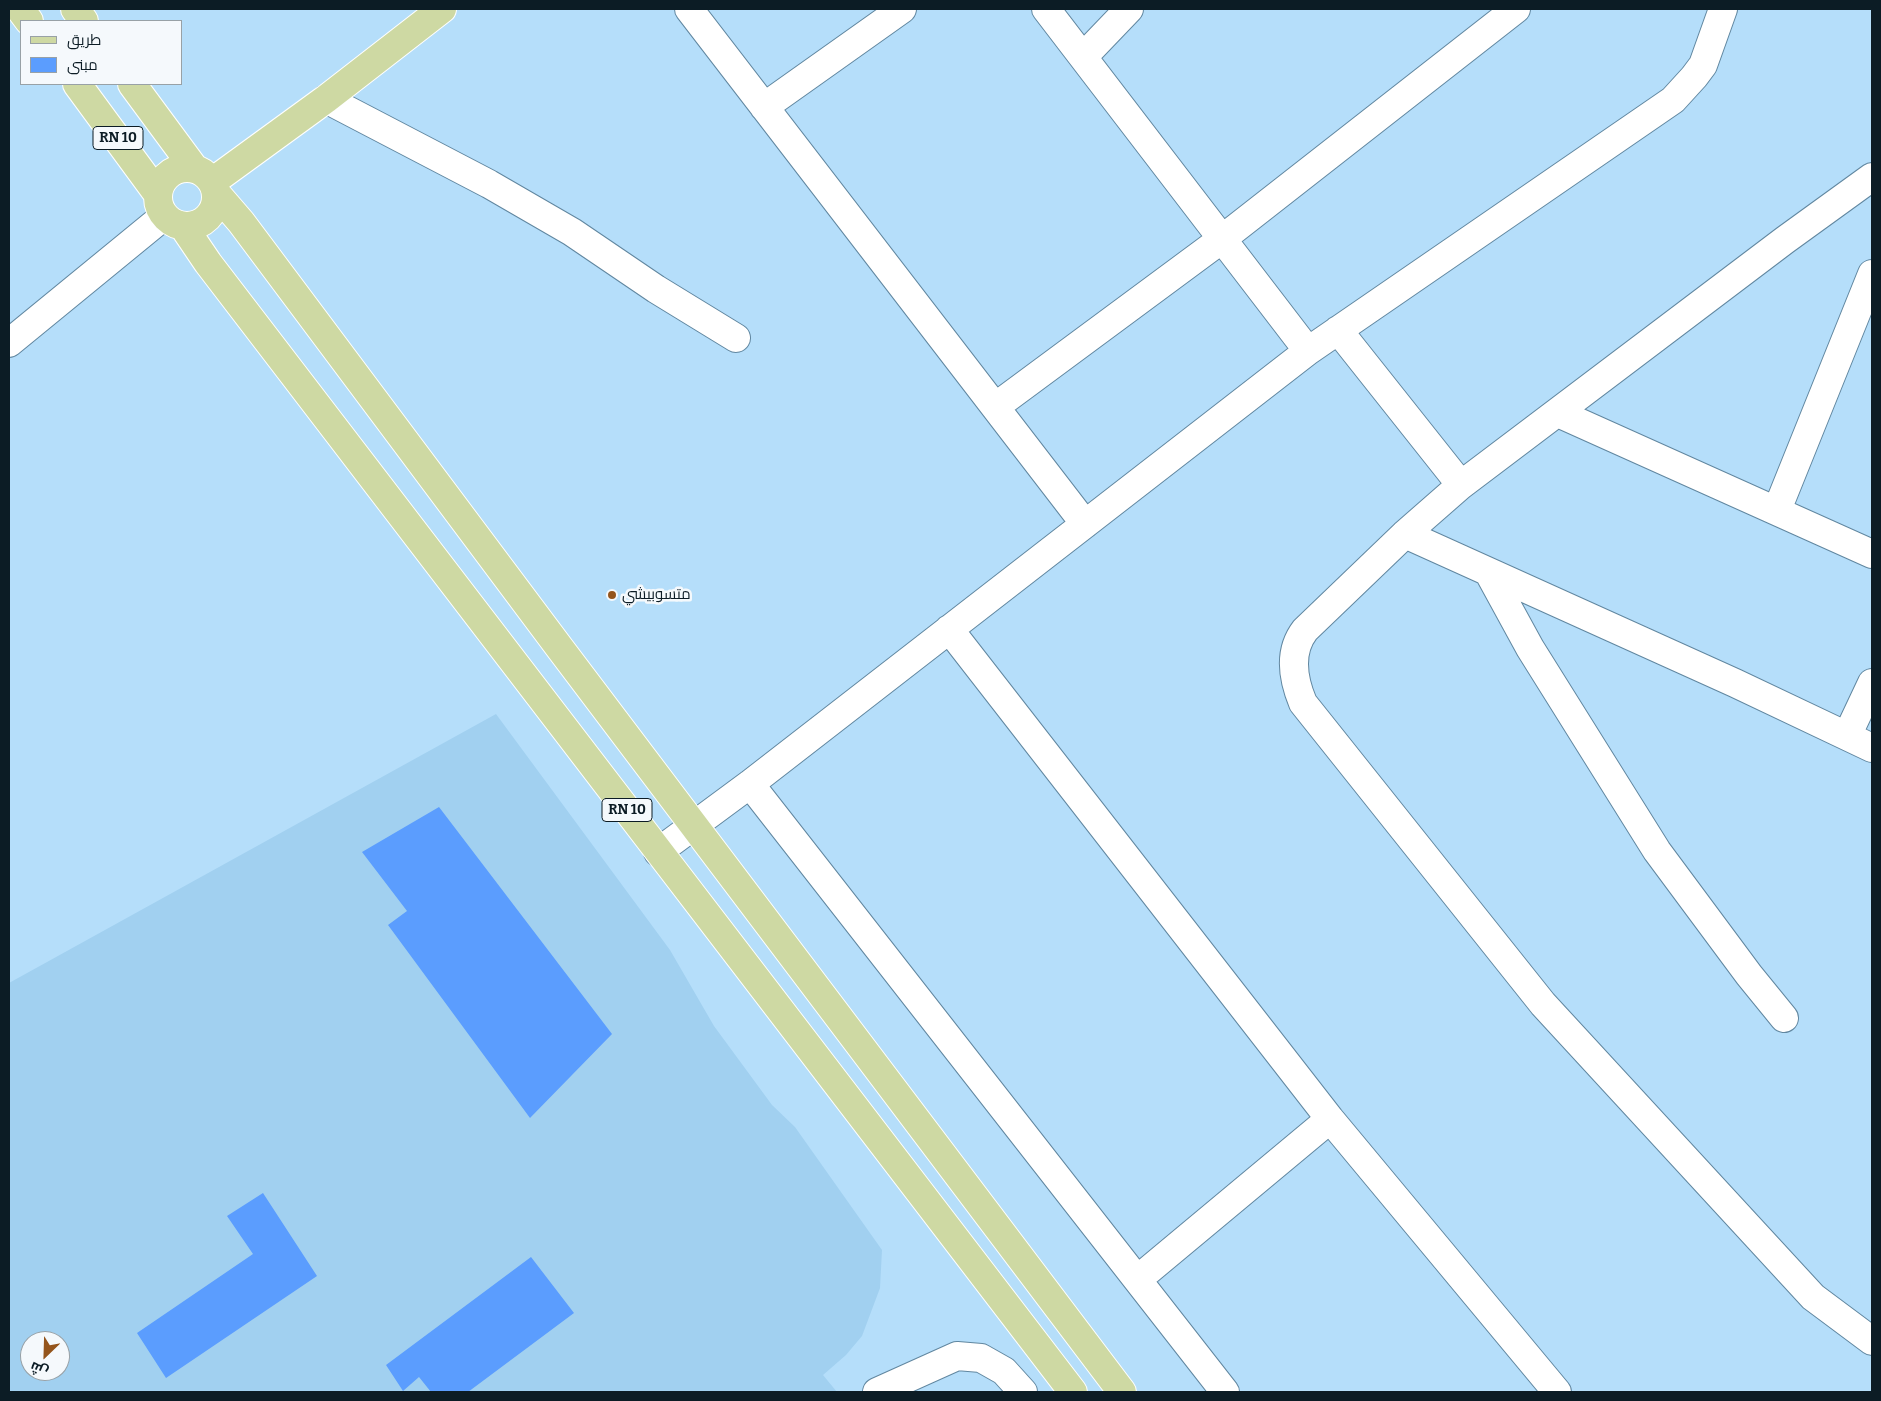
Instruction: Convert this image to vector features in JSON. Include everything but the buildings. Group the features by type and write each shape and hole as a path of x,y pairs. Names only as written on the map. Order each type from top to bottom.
{"main road":[{"path":"20,9 28,20"},
{"path":"74,9 83,20"},
{"path":"208,181 326,99 442,9"},
{"name":"RN 10","path":"78,85 168,212 1073,1392"},
{"name":"RN 10","path":"133,85 241,222 1122,1392"},
{"path":"182,168 208,181 216,204 211,215 203,222 168,212 162,181 171,172 182,168"}],"street":[{"path":"688,9 1084,524"},
{"path":"764,106 902,9"},
{"path":"1046,9 1308,350"},
{"path":"1084,57 1129,9"},
{"path":"995,407 1222,239 1516,9"},
{"path":"658,852 695,827 1308,350 1672,100 1702,65 1723,9"},
{"path":"326,99 489,184 556,223 656,289 736,338"},
{"path":"1872,177 1461,485 1405,534 1299,638 1295,647 1294,659 1296,686 1304,703 1543,1004 1813,1297 1872,1341"},
{"path":"9,343 168,212"},
{"path":"1777,510 1872,274"},
{"path":"1338,330 1461,485"},
{"path":"1558,413 1872,554"},
{"path":"1405,534 1735,683 1872,748"},
{"path":"1489,573 1530,648 1658,851 1784,1018"},
{"path":"949,630 1330,1119 1557,1392"},
{"path":"1847,736 1872,683"},
{"path":"750,784 1225,1392"},
{"path":"1138,1279 1330,1119"},
{"path":"877,1392 957,1356 981,1358 989,1362 1004,1371 1023,1392"}],"shaded area":[{"path":"496,714 670,950 714,1026 772,1105 795,1127 882,1250 880,1288 862,1336 846,1355 823,1375 837,1392 9,1392 9,983"}],"place":[{"name":"متسوبيشي","path":"612,595"}]}
